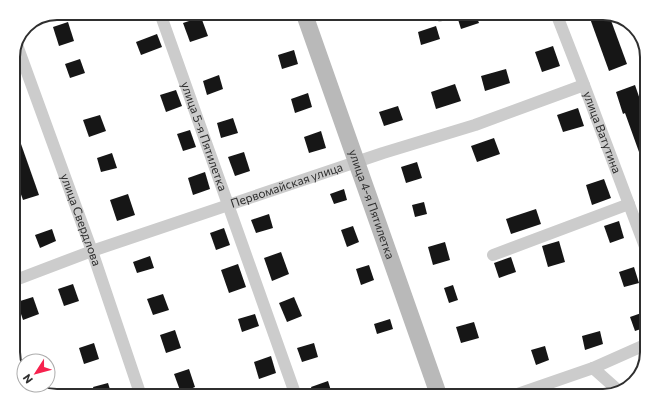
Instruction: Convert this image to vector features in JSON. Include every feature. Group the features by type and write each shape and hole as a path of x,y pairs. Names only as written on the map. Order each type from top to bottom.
{"street":[{"name":"улица 5-я Пятилетка","path":"162,20 294,389"},
{"name":"улица 4-я Пятилетка","path":"306,20 437,389"},
{"name":"улица Ватутина","path":"559,20 640,233"},
{"name":"улица Свердлова","path":"20,54 92,250 139,389"},
{"name":"Первомайская улица","path":"20,278 92,250 383,153 475,125 584,85"},
{"path":"493,255 629,204"},
{"path":"532,389 593,368 640,347"},
{"path":"593,368 615,387"}],"building":[{"path":"192,20 202,20 208,36 190,42 183,23"},
{"path":"458,20 478,20 479,23 461,29"},
{"path":"591,20 611,21 627,64 609,71"},
{"path":"68,22 74,41 59,46 53,27"},
{"path":"436,26 440,39 421,45 418,32"},
{"path":"157,34 162,47 141,55 136,42"},
{"path":"553,46 560,66 542,72 535,52"},
{"path":"294,50 298,64 282,69 278,55"},
{"path":"80,59 85,73 70,78 65,64"},
{"path":"506,69 510,83 485,91 481,76"},
{"path":"219,75 223,89 207,95 203,81"},
{"path":"455,84 461,101 436,109 431,92"},
{"path":"635,85 640,100 640,152 625,113 623,114 616,92"},
{"path":"176,90 182,106 166,112 160,95"},
{"path":"308,93 312,107 295,113 291,99"},
{"path":"398,106 403,120 384,126 379,112"},
{"path":"578,108 584,126 563,132 557,115"},
{"path":"100,115 106,131 89,137 83,120"},
{"path":"233,118 238,133 221,138 217,123"},
{"path":"190,130 196,147 183,151 177,134"},
{"path":"321,131 326,148 309,153 304,137"},
{"path":"494,138 500,154 477,162 471,146"},
{"path":"20,144 39,195 23,200 20,192"},
{"path":"244,152 250,171 235,176 228,157"},
{"path":"112,153 117,168 101,172 97,158"},
{"path":"417,162 422,178 406,183 401,167"},
{"path":"205,172 210,189 193,195 188,178"},
{"path":"604,179 611,198 592,205 586,185"},
{"path":"344,189 347,200 334,204 330,194"},
{"path":"128,194 135,215 117,221 110,200"},
{"path":"424,202 427,214 415,217 412,205"},
{"path":"536,209 541,224 511,234 506,219"},
{"path":"269,214 273,228 256,233 251,220"},
{"path":"619,221 624,238 610,243 604,226"},
{"path":"353,226 359,242 347,247 341,230"},
{"path":"224,228 230,245 216,250 210,233"},
{"path":"52,229 56,241 40,248 35,235"},
{"path":"559,241 565,262 548,267 542,246"},
{"path":"445,242 450,260 433,265 428,247"},
{"path":"281,252 289,274 272,281 264,258"},
{"path":"150,256 154,268 137,273 133,262"},
{"path":"511,257 516,272 499,278 494,263"},
{"path":"238,264 246,287 229,293 221,270"},
{"path":"369,265 374,280 361,285 356,269"},
{"path":"634,267 639,283 624,287 619,272"},
{"path":"73,284 79,301 64,306 58,289"},
{"path":"453,285 458,300 449,303 444,288"},
{"path":"163,294 169,310 153,315 147,299"},
{"path":"33,297 39,314 23,320 20,311 20,301"},
{"path":"294,297 302,316 287,322 279,303"},
{"path":"640,313 640,329 635,331 630,317"},
{"path":"255,314 259,326 242,332 238,319"},
{"path":"390,319 393,329 377,334 374,324"},
{"path":"474,322 479,338 461,343 456,327"},
{"path":"175,330 181,348 166,353 160,335"},
{"path":"600,331 603,344 585,350 582,336"},
{"path":"94,343 99,359 84,364 79,348"},
{"path":"314,343 318,357 302,362 297,348"},
{"path":"545,346 549,360 536,365 531,350"},
{"path":"271,356 276,373 259,379 254,362"},
{"path":"189,369 195,387 190,389 180,389 174,374"},
{"path":"328,381 330,389 312,389 311,387"},
{"path":"108,383 110,389 94,389 93,387"}]}
